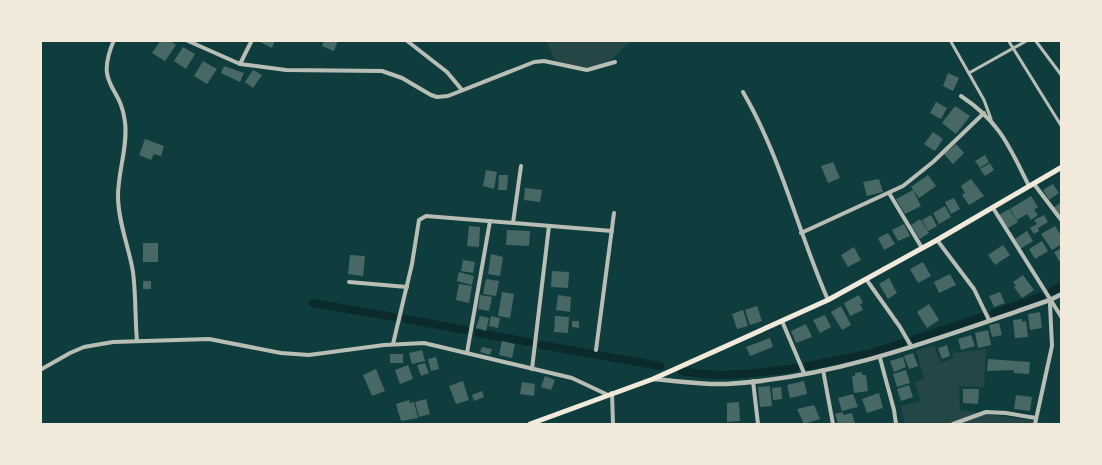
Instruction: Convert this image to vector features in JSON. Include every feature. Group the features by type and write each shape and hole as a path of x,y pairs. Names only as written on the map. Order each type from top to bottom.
{"main road":[{"path":"530,424 653,379 828,300 1062,167"}],"street":[{"path":"114,40 106,62 106,74 107,81 121,103 126,125 119,185 119,208 133,271 137,341"},
{"path":"186,40 240,64 286,70 382,71 402,78 431,96 437,97 443,97 534,62 544,61 587,70 615,62"},
{"path":"199,47 202,40"},
{"path":"240,64 252,40"},
{"path":"406,40 447,72 462,90"},
{"path":"950,40 986,104 991,119"},
{"path":"1008,40 1062,127"},
{"path":"969,73 1028,40"},
{"path":"1035,40 1062,76"},
{"path":"743,93 763,128 828,300"},
{"path":"962,96 991,119 1032,185 1062,221"},
{"path":"801,233 889,193 922,172 984,113"},
{"path":"513,223 521,166"},
{"path":"889,193 922,248"},
{"path":"993,208 1062,318"},
{"path":"596,351 614,213"},
{"path":"393,344 421,218 426,216 612,231"},
{"path":"467,353 490,221"},
{"path":"532,369 549,225"},
{"path":"937,240 974,289 989,320"},
{"path":"866,279 911,346"},
{"path":"349,282 407,287"},
{"path":"653,379 714,384 804,374 880,358 1062,294"},
{"path":"1035,424 1052,346 1053,323 1050,300"},
{"path":"782,321 804,374"},
{"path":"40,370 70,352 94,344 208,339 281,353 309,355 393,344 424,343 572,378 588,384 610,394 613,424"},
{"path":"880,358 896,424"},
{"path":"823,370 833,424"},
{"path":"753,381 758,424"},
{"path":"953,424 986,412 1036,418"}],"shaded area":[{"path":"546,41 635,41 605,63 585,67 556,61"},
{"path":"934,345 941,363 953,358 952,353 986,349 984,387 959,386 960,410 1042,422 1042,424 905,424 901,406 921,401 915,383 924,378 916,351"}],"building":[{"path":"161,40 169,40 176,45 165,61 152,53"},
{"path":"256,40 275,40 272,48"},
{"path":"324,40 338,40 334,51 322,46"},
{"path":"183,47 195,54 186,69 174,61"},
{"path":"203,61 217,69 207,84 194,76"},
{"path":"224,66 244,73 240,82 221,73"},
{"path":"253,70 262,75 253,88 245,82"},
{"path":"948,73 959,78 953,91 943,86"},
{"path":"936,102 947,108 941,119 930,113"},
{"path":"955,106 970,116 956,134 942,123"},
{"path":"933,132 943,139 935,151 924,144"},
{"path":"145,139 164,146 161,156 154,154 151,160 139,155"},
{"path":"956,144 964,153 953,164 944,154"},
{"path":"985,155 989,162 980,168 975,161"},
{"path":"833,162 840,178 828,183 821,166"},
{"path":"990,163 994,170 985,176 980,169"},
{"path":"486,170 497,172 494,189 483,186"},
{"path":"499,175 508,175 507,190 498,190"},
{"path":"928,175 936,186 919,198 911,187"},
{"path":"879,179 883,192 867,196 863,182"},
{"path":"971,179 984,196 969,205 962,195 965,193 961,186"},
{"path":"1053,184 1059,193 1049,200 1043,190"},
{"path":"525,188 542,190 540,202 524,200"},
{"path":"913,190 921,206 905,214 896,199"},
{"path":"1031,196 1038,207 1034,210 1038,215 1031,220 1027,214 1017,220 1010,209"},
{"path":"954,198 960,209 951,214 945,202"},
{"path":"1062,202 1062,218 1054,207"},
{"path":"945,206 951,217 939,224 933,213"},
{"path":"1009,209 1018,222 1008,228 999,215"},
{"path":"931,215 937,226 928,231 922,220"},
{"path":"1044,215 1048,222 1038,228 1039,231 1034,234 1030,228 1037,224 1034,220"},
{"path":"920,219 929,233 920,239 911,225"},
{"path":"904,224 910,236 898,241 892,230"},
{"path":"469,226 480,227 479,247 467,246"},
{"path":"1055,226 1062,237 1062,244 1052,250 1041,234"},
{"path":"507,230 530,231 529,246 506,245"},
{"path":"1027,231 1033,241 1020,249 1015,239"},
{"path":"888,233 895,244 884,250 878,238"},
{"path":"1042,241 1048,251 1035,259 1029,249"},
{"path":"143,243 158,243 158,262 143,262"},
{"path":"1003,245 1010,255 995,265 988,255"},
{"path":"854,247 861,260 848,267 841,255"},
{"path":"1062,248 1062,259 1059,261 1054,252"},
{"path":"491,254 503,257 500,276 488,274"},
{"path":"350,255 365,256 363,276 348,274"},
{"path":"463,260 475,262 473,273 461,271"},
{"path":"923,262 931,276 918,283 910,269"},
{"path":"552,271 569,272 568,288 551,287"},
{"path":"459,272 474,276 472,285 457,281"},
{"path":"950,274 956,285 939,293 934,282"},
{"path":"1023,275 1034,290 1022,298 1013,282"},
{"path":"889,278 897,293 888,299 879,284"},
{"path":"486,279 499,281 496,296 483,294"},
{"path":"143,281 151,281 151,289 143,289"},
{"path":"459,284 472,286 469,303 456,300"},
{"path":"502,292 514,294 510,318 498,316"},
{"path":"1000,292 1005,303 994,307 989,296"},
{"path":"480,295 492,297 489,311 478,309"},
{"path":"558,295 571,297 570,312 556,310"},
{"path":"859,295 863,303 860,304 863,310 850,316 844,303"},
{"path":"929,304 939,320 927,328 917,312"},
{"path":"757,306 762,321 750,325 745,310"},
{"path":"841,306 851,325 842,330 831,312"},
{"path":"743,310 748,326 737,329 732,314"},
{"path":"1040,312 1042,328 1030,330 1028,314"},
{"path":"825,315 831,327 820,333 813,320"},
{"path":"480,316 489,318 486,331 476,328"},
{"path":"491,316 500,318 498,328 489,326"},
{"path":"555,316 569,317 568,333 554,332"},
{"path":"1022,319 1022,322 1026,321 1028,337 1015,338 1013,320"},
{"path":"572,321 579,321 579,328 572,327"},
{"path":"999,323 1002,335 992,337 989,325"},
{"path":"806,324 812,337 796,343 791,331"},
{"path":"988,330 991,345 978,348 975,333"},
{"path":"971,335 975,346 961,350 958,339"},
{"path":"770,338 773,347 750,356 746,347"},
{"path":"502,341 515,344 512,358 499,355"},
{"path":"947,345 950,356 942,359 938,348"},
{"path":"482,347 492,349 490,355 480,352"},
{"path":"422,350 425,361 412,364 409,353"},
{"path":"913,353 918,366 909,369 904,356"},
{"path":"390,354 403,354 403,363 390,363"},
{"path":"436,357 439,369 431,371 428,359"},
{"path":"903,357 906,367 894,372 890,361"},
{"path":"988,359 1030,362 1029,374 1014,373 1014,370 987,371"},
{"path":"425,363 429,373 421,376 417,365"},
{"path":"408,365 413,379 400,384 395,370"},
{"path":"376,369 385,391 372,396 363,375"},
{"path":"906,370 910,383 897,387 893,374"},
{"path":"862,372 862,375 866,375 868,391 854,393 852,376"},
{"path":"545,376 555,380 551,390 541,387"},
{"path":"463,381 469,400 456,404 449,386"},
{"path":"804,381 807,394 790,398 787,385"},
{"path":"522,382 535,384 534,396 520,394"},
{"path":"909,385 913,397 901,401 897,389"},
{"path":"770,386 772,406 760,407 758,387"},
{"path":"781,387 782,399 773,400 772,388"},
{"path":"963,389 979,389 978,404 963,403"},
{"path":"482,391 484,397 474,401 472,395"},
{"path":"879,393 883,408 867,413 862,399"},
{"path":"853,394 858,407 842,411 838,398"},
{"path":"1016,395 1032,397 1030,411 1014,409"},
{"path":"426,399 430,414 419,417 415,402"},
{"path":"409,400 410,403 414,402 418,418 401,421 396,404"},
{"path":"739,402 740,421 727,422 727,403"},
{"path":"814,405 820,419 804,424 797,409"},
{"path":"843,412 843,415 852,413 855,424 838,424 835,414"}],"waterway":[{"path":"1052,291 1062,286"},
{"path":"994,313 1041,297"},
{"path":"313,303 393,317"},
{"path":"915,339 981,317"},
{"path":"406,319 465,330"},
{"path":"478,333 529,342"},
{"path":"808,366 868,354 902,343"},
{"path":"542,345 660,366"},
{"path":"682,371 725,375 795,368"}]}
